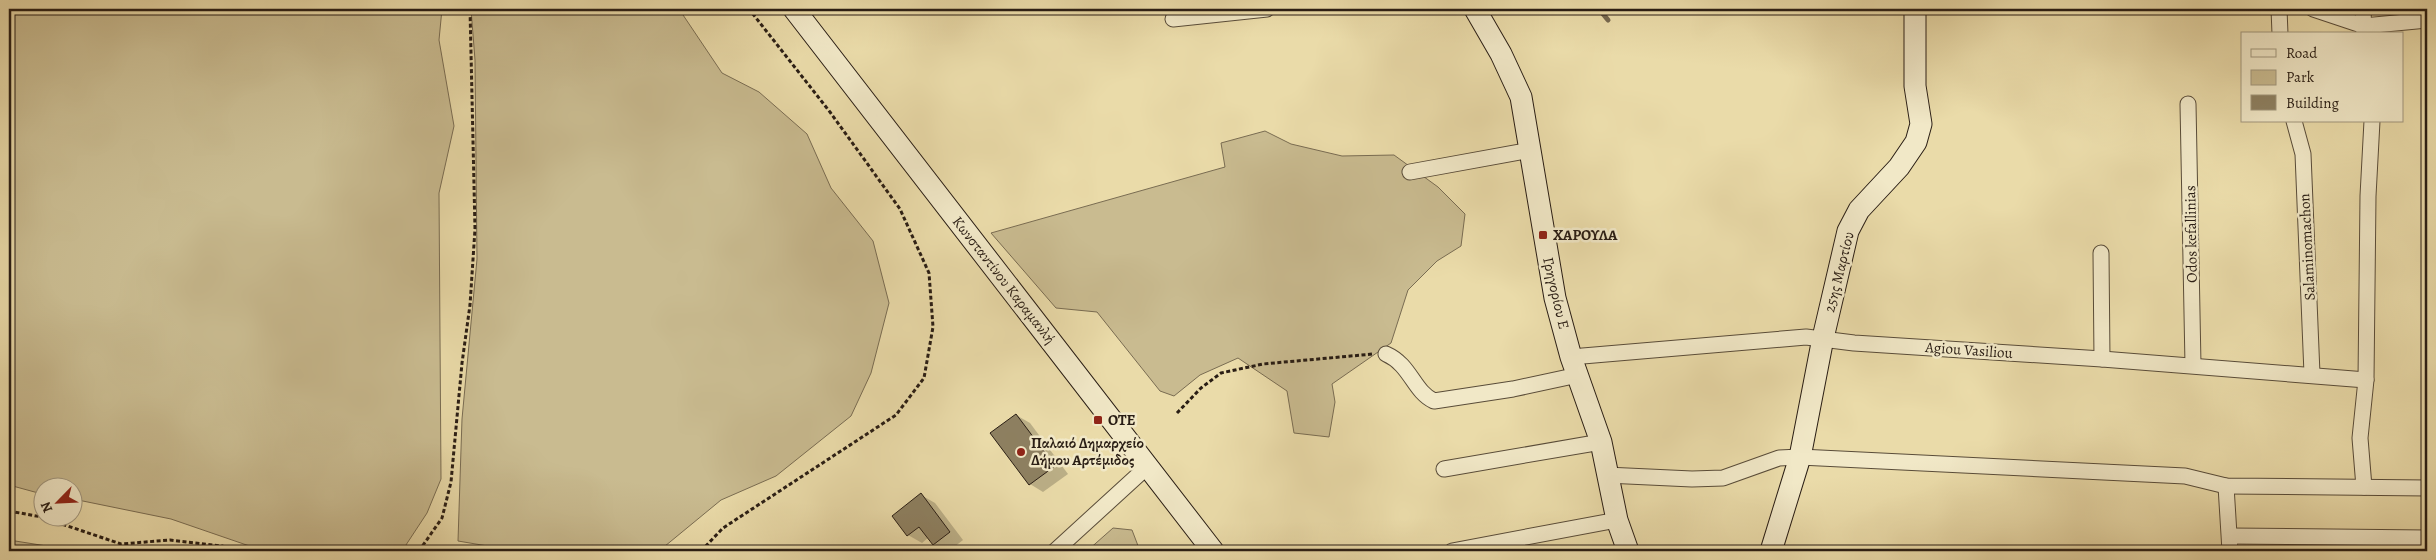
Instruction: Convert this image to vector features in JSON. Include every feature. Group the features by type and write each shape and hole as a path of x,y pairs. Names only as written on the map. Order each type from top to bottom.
{"street":[{"name":"Κωνσταντίνου Καραμανλή","path":"794,9 1213,551"},
{"path":"1173,19 1267,9"},
{"name":"Γρηγορίου Ε","path":"1475,9 1501,54 1521,97 1555,298 1575,366 1601,442 1606,475 1617,520 1628,551"},
{"name":"25ης Μαρτίου","path":"1771,551 1800,457 1823,338 1848,231 1859,210 1899,167 1916,142 1921,124 1915,86 1915,9"},
{"path":"2279,9 2280,32"},
{"path":"2312,9 2364,30 2427,20"},
{"path":"2363,9 2364,30"},
{"name":"Odos kefallinias","path":"2188,104 2193,365"},
{"name":"Salaminomachon","path":"2294,122 2303,154 2312,374"},
{"path":"2364,487 2360,438 2366,380 2368,196 2372,122"},
{"path":"1410,172 1531,150"},
{"path":"2101,253 2102,359"},
{"name":"Agiou Vasiliou","path":"1386,354 1397,358 1412,375 1425,396 1434,401 1513,389 1575,366 1806,337 1854,343 2193,365 2366,380"},
{"path":"1444,469 1601,442"},
{"path":"1606,475 1692,480 1722,478 1779,458 1800,457 2185,476 2226,486 2427,488"},
{"path":"1055,551 1148,466"},
{"path":"2226,486 2230,551"},
{"path":"1452,551 1617,520"},
{"path":"2230,536 2335,544 2427,538"}],"path":[{"path":"419,551 442,518 451,482 462,363 470,305 475,229 470,9"},
{"path":"701,551 723,528 896,415 924,378 933,327 929,273 900,209 830,112 749,9"},
{"path":"1177,413 1201,388 1221,373 1263,364 1361,354 1386,354"},
{"path":"9,511 32,515"},
{"path":"75,528 121,544 170,540 222,546 237,551"}],"green space":[{"path":"9,9 442,9 439,40 454,126 439,193 441,479 427,513 402,551 264,551 171,519 82,501 82,478 32,478 32,491 9,485"},
{"path":"471,9 679,9 722,73 759,92 807,134 831,188 873,241 889,303 871,373 851,416 776,476 721,500 659,551 517,551 458,541 462,419 477,259 475,60"},
{"path":"1265,131 1291,144 1342,156 1394,155 1438,187 1465,214 1461,246 1437,261 1408,290 1391,343 1332,384 1335,402 1329,437 1294,433 1287,391 1238,358 1200,375 1174,396 1160,391 1097,312 1056,308 991,233 1225,167 1221,143"},
{"path":"1113,528 1132,530 1140,551 1087,551"},
{"path":"9,540 78,551 9,551"}],"building":[{"path":"1016,414 1055,466 1029,485 990,433"},
{"path":"921,493 950,532 933,545 919,527 907,536 892,516"}],"waterway":[{"path":"1599,9 1608,20"}],"place":[{"name":"ΧΑΡΟΥΛΑ","path":"1543,235"},
{"name":"ΟΤΕ","path":"1098,420"},
{"name":"Παλαιό Δημαρχείο Δήμου Αρτέμιδος","path":"1021,452"}]}
